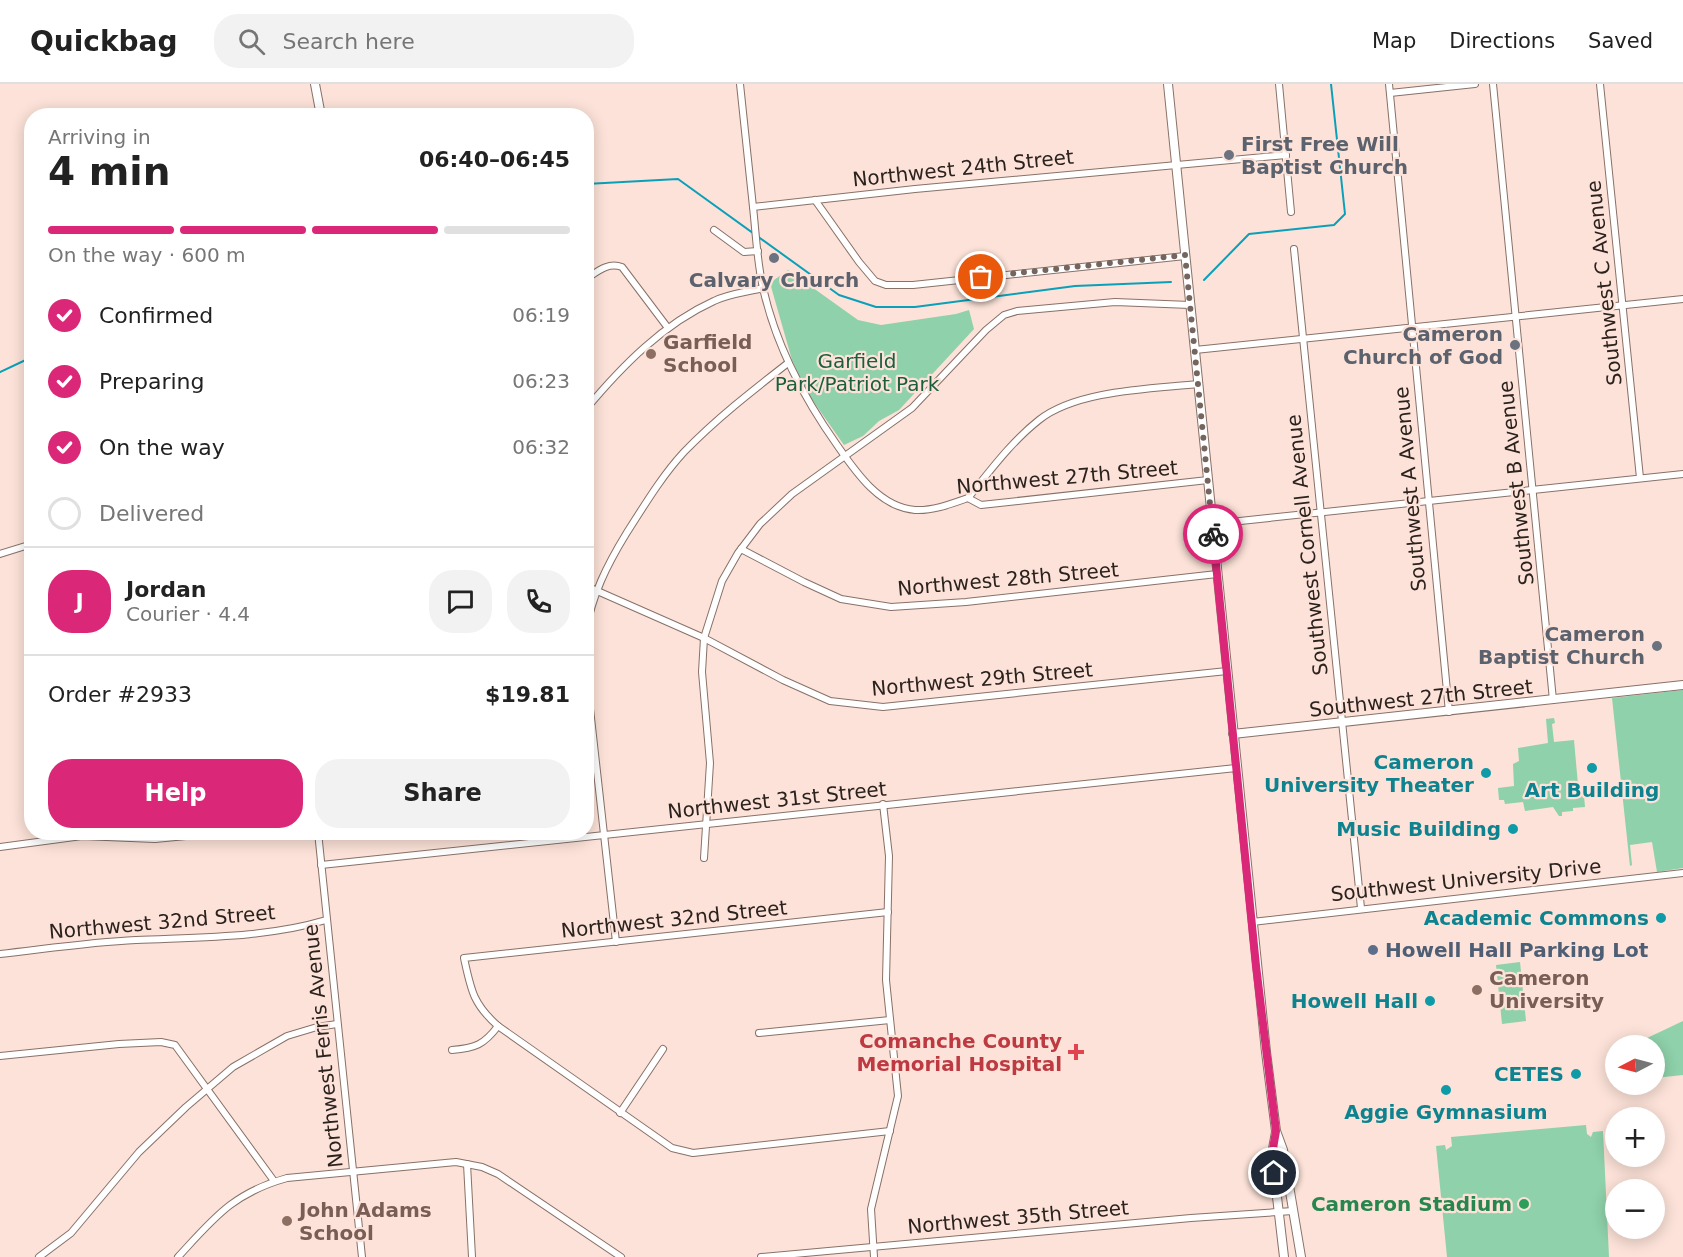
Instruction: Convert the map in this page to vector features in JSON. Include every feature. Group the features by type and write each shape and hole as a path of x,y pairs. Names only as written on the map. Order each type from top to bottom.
{"main road":[{"path":"315,84 320,108"},
{"path":"1168,84 1252,922 1276,1131 1283,1150 1301,1257"},
{"name":"Southwest 27th Street","path":"1233,734 1683,685"},
{"path":"1276,1131 1272,1154 1284,1257"}],"street":[{"name":"Northwest 27th Street","path":"740,84 757,248 763,288 773,325 788,363 811,409 869,486 895,505 915,510 939,507 968,498 981,505 1208,480"},
{"path":"1279,84 1291,212"},
{"name":"Southwest A Avenue","path":"1389,84 1427,501 1449,712"},
{"path":"1390,93 1475,84"},
{"name":"Southwest B Avenue","path":"1493,84 1553,700"},
{"name":"Southwest C Avenue","path":"1600,84 1640,478"},
{"name":"Northwest 24th Street","path":"753,207 1286,154"},
{"path":"815,200 864,268 875,281 886,285 913,285 1185,255"},
{"path":"714,230 744,252 757,248"},
{"name":"Southwest Cornell Avenue","path":"1294,249 1361,908"},
{"path":"594,274 609,266 622,267 668,328"},
{"path":"594,400 614,376 668,328 715,300 763,288"},
{"path":"1195,350 1683,299"},
{"path":"704,858 710,763 702,672 704,638 722,581 741,549 760,524 792,494 912,408 986,330 1004,315 1017,311 1115,302 1190,305"},
{"path":"594,598 618,548 652,492 683,453 729,410 788,363"},
{"path":"968,498 1005,453 1040,419 1067,405 1100,396 1198,384"},
{"path":"1212,524 1683,474"},
{"path":"0,554 24,546"},
{"name":"Northwest 28th Street","path":"741,549 841,599 891,607 966,602 1217,574"},
{"name":"Northwest 29th Street","path":"596,590 704,638 783,680 830,701 873,707 1227,671"},
{"path":"594,767 616,942"},
{"name":"Northwest 31st Street","path":"594,835 1236,768"},
{"path":"874,1257 871,1209 898,1096 886,980 890,856 883,804"},
{"path":"0,847 52,840"},
{"name":"Northwest Ferris Avenue","path":"319,840 362,1257"},
{"name":"Northwest 31st Street","path":"321,865 558,840"},
{"name":"Southwest University Drive","path":"1252,922 1683,873"},
{"name":"Northwest 32nd Street","path":"498,1026 475,1001 464,958 888,912"},
{"name":"Northwest 32nd Street","path":"0,954 66,945 208,938 305,926 326,920"},
{"path":"759,1033 890,1020"},
{"path":"39,1257 70,1233 139,1152 233,1067 287,1036 337,1024"},
{"path":"452,1050 481,1044 498,1026 672,1148 693,1153 890,1131"},
{"path":"0,1056 161,1042 175,1045 274,1181"},
{"path":"620,1113 663,1049"},
{"path":"178,1257 219,1211 255,1189 274,1181 456,1162 482,1167 498,1174 621,1257"},
{"path":"468,1164 472,1257"},
{"name":"Northwest 35th Street","path":"761,1257 1191,1218 1293,1211"}],"green space":[{"name":"Garfield Park/Patriot Park","path":"788,270 858,320 881,325 969,310 974,329 899,410 879,421 863,436 844,445 806,391 792,360 770,283"},
{"path":"1683,690 1683,868 1657,872 1652,842 1630,845 1632,865 1630,866 1612,698"},
{"path":"1554,718 1555,723 1552,724 1554,742 1574,740 1579,796 1584,796 1585,807 1573,808 1573,811 1562,812 1562,816 1559,816 1553,807 1525,811 1523,802 1505,804 1504,800 1499,800 1498,788 1514,786 1513,764 1519,761 1518,748 1548,743 1546,719"},
{"path":"1520,962 1526,1021 1502,1024 1496,965"},
{"path":"1683,1021 1683,1075 1665,1077 1665,1035 1653,1035"},
{"name":"Cameron Stadium","path":"1586,1125 1587,1134 1591,1137 1593,1132 1603,1131 1605,1239 1608,1239 1609,1257 1447,1257 1436,1146 1445,1145 1446,1150 1452,1146 1451,1137"}],"waterway":[{"path":"1204,280 1249,234 1334,225 1345,214 1331,84"},
{"path":"594,184 678,179 839,295 876,307 915,307 1075,286 1171,282"},
{"path":"0,372 24,361"}],"way so far":[{"path":"981,277 1185,255 1213,534"}],"place":[{"name":"First Free Will Baptist Church","path":"1229,155"},
{"name":"Calvary Church","path":"774,258"},
{"name":"Cameron Church of God","path":"1515,345"},
{"name":"Garfield School","path":"651,354"},
{"name":"Cameron Baptist Church","path":"1657,646"},
{"name":"Art Building","path":"1592,768"},
{"name":"Cameron University Theater","path":"1486,773"},
{"name":"Music Building","path":"1513,829"},
{"name":"Academic Commons","path":"1661,918"},
{"name":"Howell Hall Parking Lot","path":"1373,950"},
{"name":"Cameron University","path":"1477,990"},
{"name":"Howell Hall","path":"1430,1001"},
{"name":"Comanche County Memorial Hospital","path":"1076,1052"},
{"name":"CETES","path":"1576,1074"},
{"name":"Aggie Gymnasium","path":"1446,1090"},
{"name":"Cameron Stadium","path":"1524,1204"},
{"name":"John Adams School","path":"287,1221"}],"route":[{"path":"1213,534 1256,966 1276,1131 1272,1154 1274,1173"}]}
